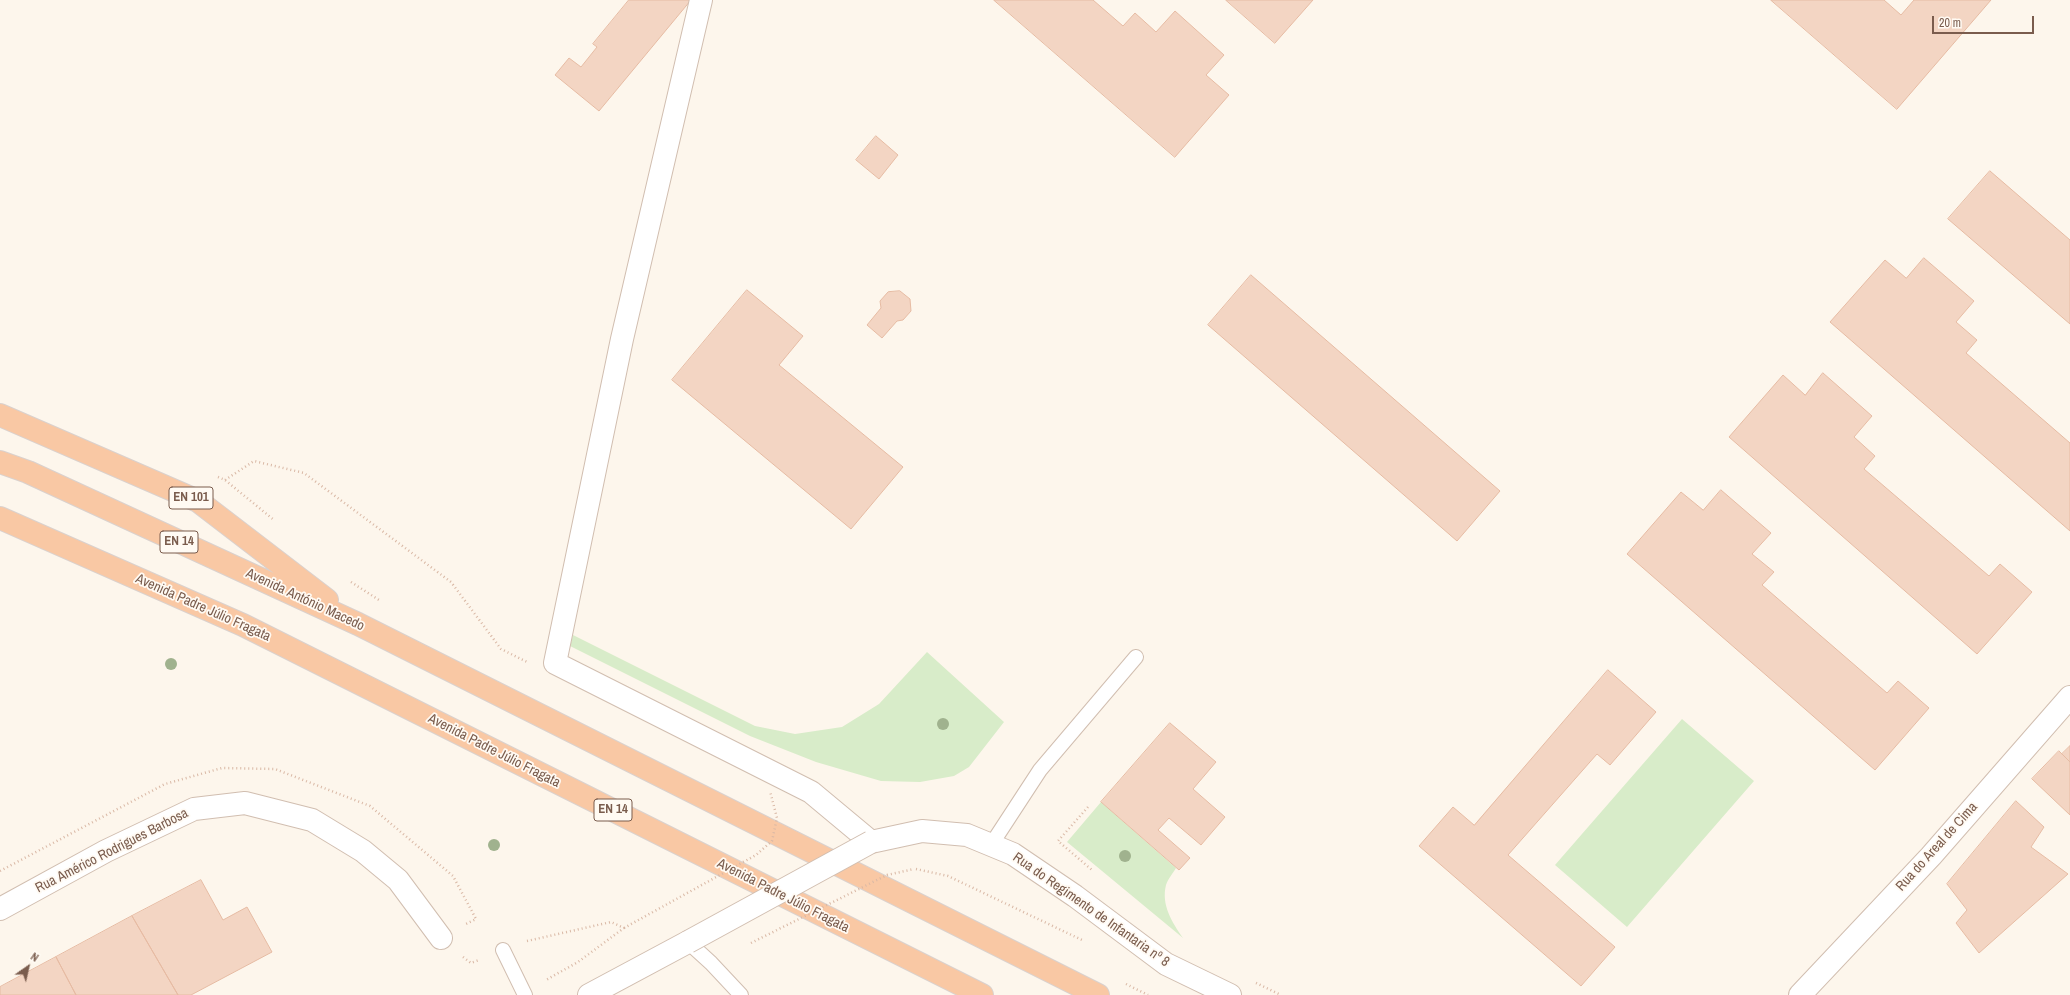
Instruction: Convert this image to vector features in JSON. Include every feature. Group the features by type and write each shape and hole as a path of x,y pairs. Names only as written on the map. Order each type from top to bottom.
{"highway":[{"name":"EN 101","path":"0,415 198,501 358,624"},
{"name":"Avenida António Macedo","path":"0,462 35,476 358,624 607,747 1098,995"},
{"name":"Avenida Padre Júlio Fragata","path":"0,518 243,625 982,995"}],"street":[{"path":"701,0 622,339 555,663 811,792 871,842"},
{"name":"Rua do Areal de Cima","path":"1800,995 1931,856 2070,697"},
{"name":"Rua Américo Rodrigues Barbosa","path":"0,908 106,851 194,809 245,803 312,820 363,851 398,880 441,938"},
{"name":"Rua do Regimento de Infantaria nº 8","path":"589,995 871,842 922,831 967,835 1013,854 1070,892 1166,964 1230,995"}],"lane":[{"path":"991,845 1040,770 1136,657"},
{"path":"688,942 711,963 741,995"},
{"path":"502,950 525,994"}],"path":[{"path":"225,480 254,461 304,473 451,582 501,649 529,663"},
{"path":"210,474 225,480 280,525"},
{"path":"348,579 380,600"},
{"path":"0,871 165,784"},
{"path":"525,994 578,962 624,928 756,855 772,841 777,818 770,791"},
{"path":"1088,807 1058,841 1093,870"},
{"path":"745,946 887,875 914,869 948,876 1019,909"},
{"path":"1252,981 1281,995"}],"green space":[{"path":"573,635 755,726 795,734 842,727 879,704 927,652 1004,722 969,767 954,776 920,782 881,781 816,762 750,736 570,646"},
{"path":"1682,719 1754,781 1627,927 1555,865"},
{"path":"1101,802 1176,868 1166,885 1165,899 1168,913 1183,938 1067,842"}],"building":[{"path":"629,0 691,0 599,111 555,75 569,58 581,67 597,47 593,44"},
{"path":"994,0 1093,0 1123,26 1135,13 1156,32 1175,11 1224,55 1206,75 1229,95 1175,157"},
{"path":"1226,0 1313,0 1275,43"},
{"path":"1771,0 1884,0 1901,15 1914,0 1991,0 1897,109"},
{"path":"876,136 898,155 879,179 856,160"},
{"path":"1990,171 2070,240 2070,324 1948,219"},
{"path":"1924,258 1974,301 1956,322 1977,340 1966,353 2070,443 2070,531 1830,322 1885,260 1906,278"},
{"path":"1251,275 1500,491 1457,541 1208,325"},
{"path":"747,290 803,336 779,365 903,467 851,529 672,380"},
{"path":"900,291 910,299 911,311 903,320 897,321 882,338 867,325 881,308 880,301 888,292"},
{"path":"1823,373 1872,416 1854,437 1875,456 1864,469 1989,576 2000,564 2032,592 1977,654 1729,437 1783,375 1805,395"},
{"path":"1721,490 1771,533 1752,554 1774,572 1762,585 1887,693 1898,681 1929,708 1875,770 1627,554 1681,492 1703,510"},
{"path":"1608,670 1656,712 1610,765 1597,754 1508,855 1615,947 1581,986 1419,846 1453,807 1474,825"},
{"path":"1170,723 1216,762 1193,789 1225,817 1201,845 1169,818 1158,830 1190,858 1179,870 1101,802"},
{"path":"2070,746 2070,762 2062,754"},
{"path":"2059,751 2070,762 2070,815 2032,779"},
{"path":"2016,801 2044,827 2031,847 2068,874 1979,953 1956,923 1967,910 1947,884"},
{"path":"201,880 223,920 247,907 272,952 191,995 178,995 132,916"},
{"path":"132,916 178,995 76,995 56,957"},
{"path":"56,957 76,995 0,995 0,987"}]}
